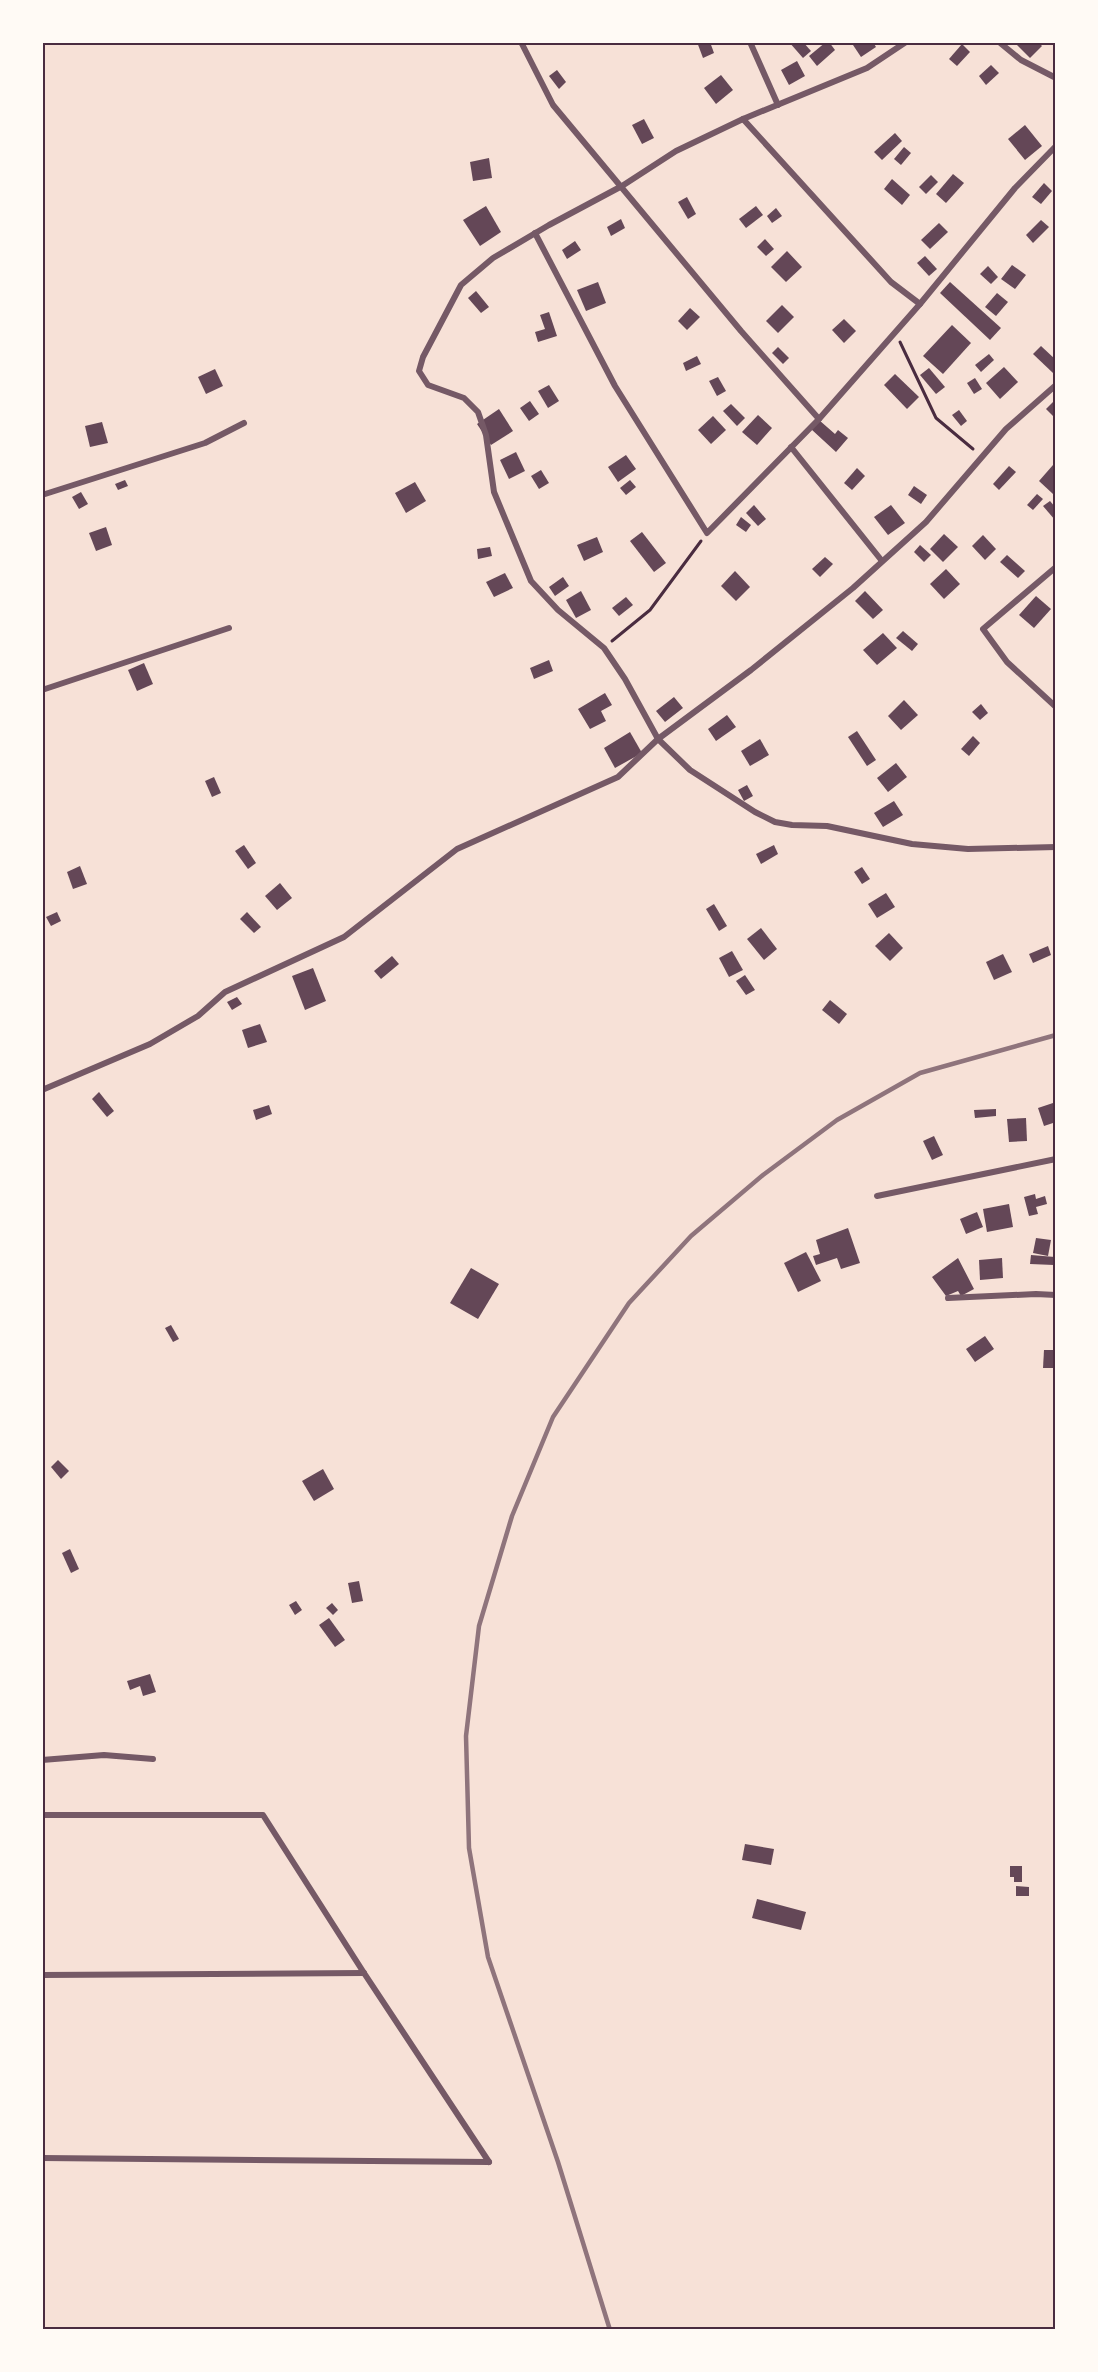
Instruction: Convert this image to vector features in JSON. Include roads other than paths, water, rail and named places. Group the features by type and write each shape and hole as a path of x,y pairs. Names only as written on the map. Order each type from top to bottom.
{"street":[{"path":"520,42 553,105 741,331 819,419"},
{"path":"750,42 778,105"},
{"path":"906,42 867,68 743,119 676,151 622,186 493,258 461,285 423,357 419,371 428,385 464,398 478,412 486,435 494,492 531,580 558,610 604,648 625,679 658,739 690,770 755,812 775,822 827,826 923,845 968,849 1056,847"},
{"path":"999,42 1021,60 1056,78"},
{"path":"743,119 891,282 920,304"},
{"path":"535,233 615,387 707,533 819,419 920,304 1015,189 1056,146"},
{"path":"42,1090 150,1044 198,1016 225,992 344,937 457,849 618,777 658,739 751,670 853,588 926,522 1006,429 1056,385"},
{"path":"42,495 205,443 244,423"},
{"path":"791,447 882,561"},
{"path":"1056,567 983,629 1007,662 1056,708"},
{"path":"42,690 229,628"},
{"path":"877,1196 1056,1159"},
{"path":"948,1298 1056,1295"},
{"path":"42,1760 104,1755 153,1759"},
{"path":"42,1815 263,1815 489,2162 42,2158"},
{"path":"42,1975 364,1973"}],"railway":[{"path":"610,2330 558,2162 488,1957 469,1848 466,1736 479,1626 512,1516 553,1417 629,1303 691,1236 763,1175 837,1120 920,1073 1056,1035"}]}
